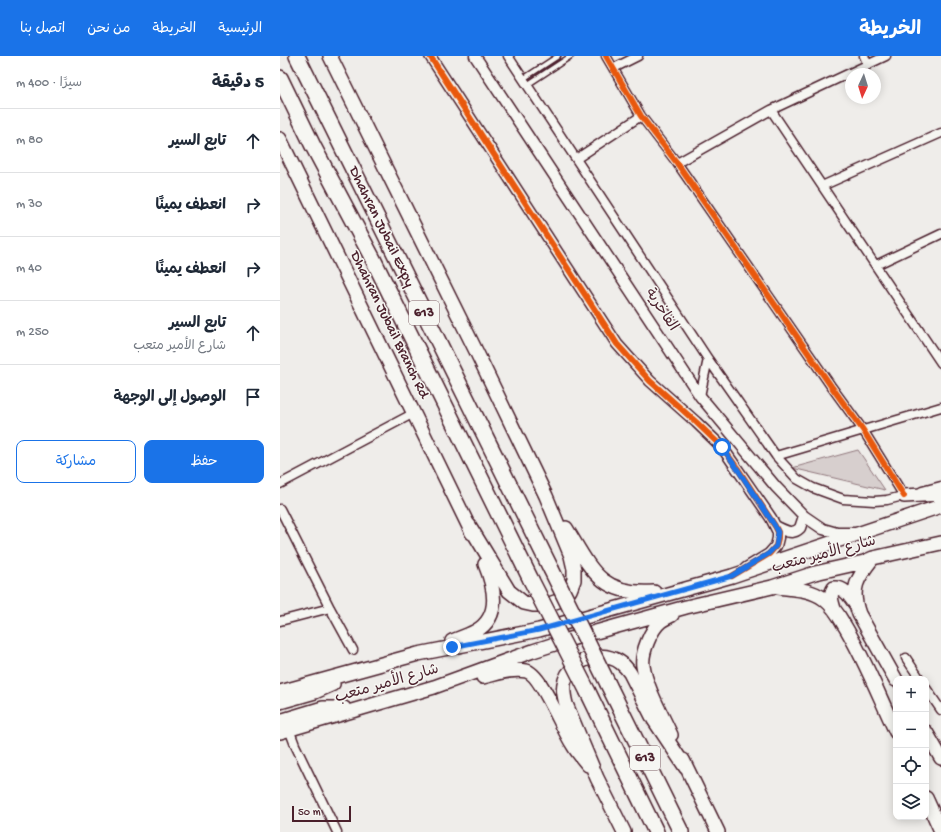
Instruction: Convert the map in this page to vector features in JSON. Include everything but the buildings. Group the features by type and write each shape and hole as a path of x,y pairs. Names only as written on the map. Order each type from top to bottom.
{"highway":[{"name":"Dhahran Jubail Expy","path":"297,56 681,832"},
{"name":"Dhahran Jubail Expy","path":"280,78 313,146 373,259 656,832"}],"main road":[{"path":"330,56 546,496 571,556 574,569 574,580 564,599 546,605 533,605 524,603 516,598 509,591 469,525"},
{"name":"Dhahran Jubail Branch Rd","path":"280,139 469,525"},
{"path":"904,496 941,494"},
{"path":"546,496 584,558 595,574 604,581 616,589 628,592 640,593 678,590"},
{"name":"شارع الأمير متعب","path":"280,692 418,654 539,630 732,576 941,506"},
{"path":"418,654 476,631 487,621 491,612 495,596 492,579 469,525"},
{"name":"شارع الأمير متعب","path":"283,727 362,708 434,687 533,651 686,607 772,587 815,573 864,562 873,558 941,543"},
{"path":"873,558 860,574 854,597 859,614 894,676"},
{"path":"772,587 812,593 824,599 834,609"},
{"path":"856,605 845,591 840,588 834,588 831,593 831,600 834,609 859,652 893,726"},
{"path":"686,607 660,621 652,632 645,649 643,665 650,688 686,768 718,832"},
{"path":"624,832 598,778 566,704 563,693 564,681 568,673 576,665 590,658 601,656 610,657 619,661 630,673 654,720 686,768"},
{"path":"434,687 509,672 527,671 532,673 541,686 572,745 598,778"},
{"path":"280,702 315,692 355,672"},
{"path":"929,736 940,753"},
{"path":"929,805 941,831"}],"street":[{"path":"430,56 618,344 650,381 722,447 775,526 778,532 776,546 768,554 732,576"},
{"name":"الفاخرية","path":"475,56 700,396 776,487 804,516 822,529 837,533 861,533"},
{"path":"508,56 708,359 776,456 797,479 828,495 842,499 874,501 887,500 941,486"},
{"path":"606,56 641,116 677,163 863,430 904,496"},
{"path":"614,68 638,56"},
{"path":"864,56 868,65"},
{"path":"677,163 771,110 886,56"},
{"path":"771,110 941,363"},
{"path":"576,159 641,116"},
{"path":"822,186 941,133"},
{"path":"876,265 941,234"},
{"path":"700,396 708,359"},
{"path":"776,456 941,407"},
{"path":"280,484 414,414"},
{"path":"280,509 353,650"},
{"path":"775,526 786,532 792,532 800,528 804,516"},
{"path":"280,621 330,608"},
{"path":"906,658 918,676"},
{"path":"929,692 941,710"},
{"path":"283,727 295,745 337,832"}],"lane":[{"path":"525,82 558,56"},
{"path":"525,82 571,56"}],"shaded area":[{"path":"858,450 885,490 792,468"}],"cycle path":[{"path":"430,56 617,344 650,381 722,447 775,526 778,532 776,546 769,554 732,576"},
{"path":"606,56 641,116 677,163 863,430 904,496"}],"route":[{"path":"452,647 539,630 732,576 768,554 776,546 778,532 771,518 722,447"}]}
